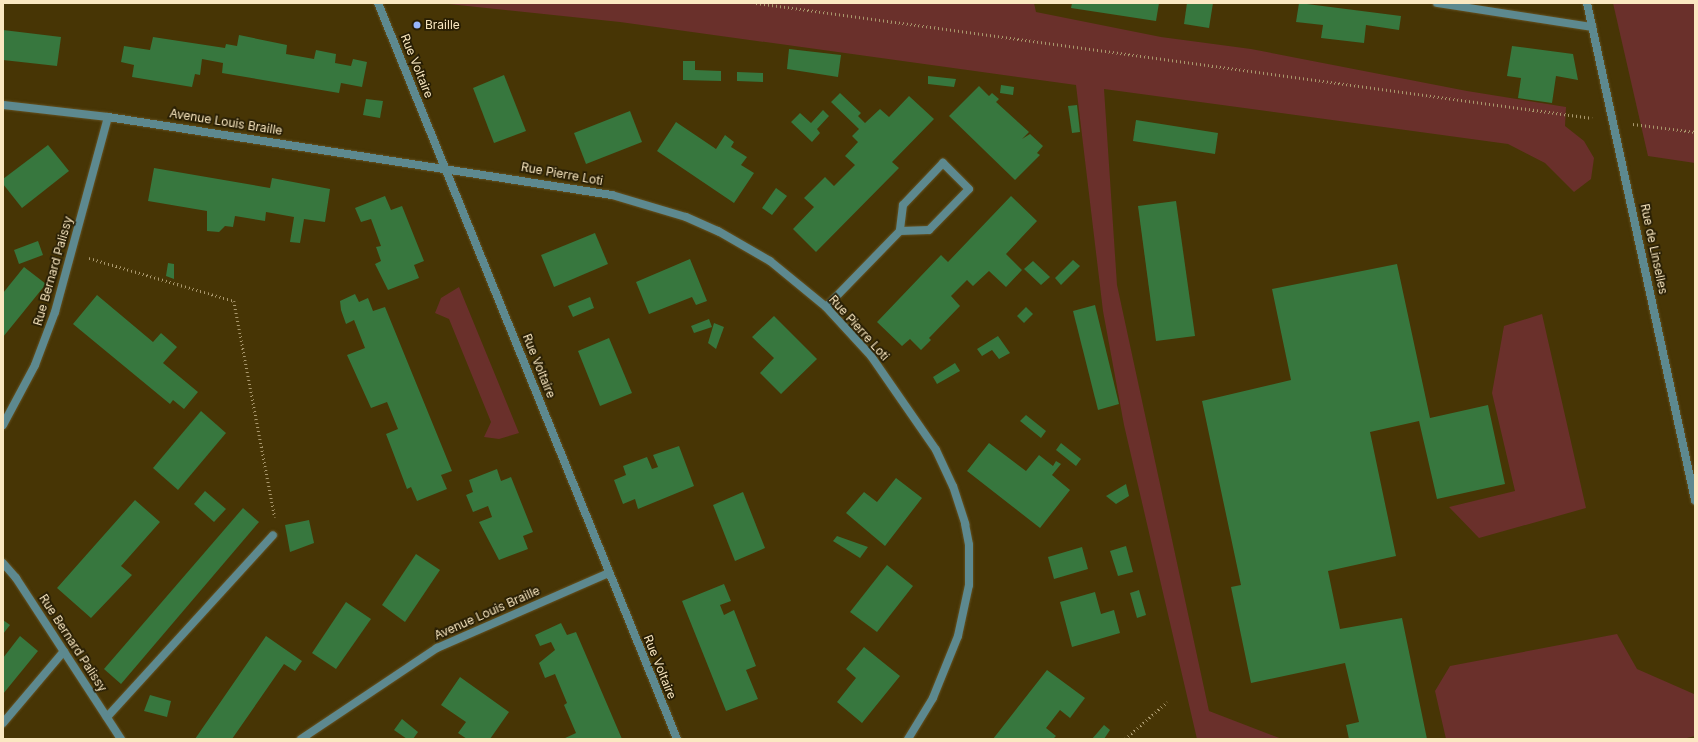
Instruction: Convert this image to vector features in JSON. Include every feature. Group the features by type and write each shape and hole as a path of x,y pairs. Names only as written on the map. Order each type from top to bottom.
{"street":[{"name":"Rue Voltaire","path":"378,3 677,739"},
{"path":"1437,3 1592,27"},
{"name":"Rue de Linselles","path":"1587,3 1614,121 1695,500"},
{"name":"Avenue Louis Braille","path":"3,105 108,117 445,168"},
{"name":"Rue Bernard Palissy","path":"3,425 35,365 55,312 108,117"},
{"path":"826,307 900,231 903,205 943,163 969,189 930,230 900,231"},
{"name":"Rue Pierre Loti","path":"445,168 605,194 668,210 718,231 754,251 785,272 826,307 872,356 931,441 948,472 968,534 970,585 958,636 933,698 908,739"},
{"path":"107,717 273,534"},
{"name":"Rue Bernard Palissy","path":"3,563 16,578 121,739"},
{"name":"Avenue Louis Braille","path":"301,739 437,648 609,573"},
{"path":"3,723 64,651"}],"path":[{"path":"756,3 1695,132"},
{"path":"71,253 234,301 276,512 273,534"},
{"path":"1125,739 1167,702"}],"shaded area":[{"path":"439,3 1034,3 1036,12 1161,37 1251,49 1467,91 1566,107 1565,126 1584,141 1594,158 1591,179 1574,192 1545,163 1508,144 1104,89 1117,285 1209,711 1282,739 1197,739 1124,425 1103,311 1076,85 620,22"},
{"path":"1613,3 1695,3 1695,163 1648,156"},
{"path":"459,287 519,433 499,439 484,437 491,422 449,319 435,313 441,298"},
{"path":"1542,314 1586,508 1479,538 1449,507 1515,491 1492,393 1504,326"},
{"path":"1617,634 1637,669 1694,694 1695,736 1683,739 1446,739 1435,691 1450,666"}],"building":[{"path":"1072,3 1159,3 1156,21 1071,8"},
{"path":"1187,3 1213,3 1209,28 1184,24"},
{"path":"1299,3 1401,16 1399,30 1366,25 1364,43 1321,38 1323,25 1296,22"},
{"path":"3,30 61,37 57,66 3,60"},
{"path":"239,35 287,45 286,54 314,59 316,50 336,54 335,63 351,66 353,59 367,62 362,87 341,83 339,93 222,73 223,63 202,59 200,75 195,74 192,87 132,77 134,65 121,62 124,46 150,50 153,37 225,48 226,44 237,46"},
{"path":"1512,46 1573,54 1578,80 1556,76 1552,103 1518,98 1521,78 1507,76"},
{"path":"789,49 841,55 838,77 787,69"},
{"path":"683,61 695,61 695,70 721,71 721,81 683,80"},
{"path":"737,72 763,73 763,82 737,81"},
{"path":"504,75 526,131 494,143 473,88"},
{"path":"928,76 956,79 954,87 928,84"},
{"path":"1001,85 1014,87 1013,95 1000,93"},
{"path":"979,86 989,96 992,93 999,99 996,102 1029,132 1022,139 1030,134 1043,146 1037,153 1040,155 1015,180 949,116"},
{"path":"840,93 861,113 858,116 865,123 880,109 889,117 909,96 934,119 892,162 899,168 816,252 793,229 814,207 804,198 825,177 834,186 855,165 845,156 858,142 852,136 859,129 831,102"},
{"path":"366,99 383,101 380,118 363,115"},
{"path":"1077,105 1080,132 1072,133 1068,106"},
{"path":"823,110 829,116 817,129 820,133 812,142 791,122 800,113 811,123"},
{"path":"630,111 642,142 586,164 574,133"},
{"path":"1136,120 1218,133 1215,154 1133,141"},
{"path":"676,122 716,149 725,135 734,142 731,147 747,157 741,165 754,173 734,203 657,151"},
{"path":"48,145 69,171 22,208 3,184 3,179"},
{"path":"154,168 270,188 272,178 330,189 325,222 304,219 300,243 290,242 294,217 266,212 265,221 235,216 233,227 225,226 219,232 207,231 207,211 148,201"},
{"path":"776,188 787,196 772,215 762,208"},
{"path":"385,196 391,210 402,206 424,261 414,265 419,278 388,290 375,264 381,261 376,247 381,246 371,219 361,222 355,208"},
{"path":"1011,196 1037,221 1006,254 1022,270 1006,287 989,271 973,286 967,280 951,296 960,306 929,338 931,340 921,350 910,339 902,346 877,322 941,255 948,262"},
{"path":"1176,201 1195,336 1156,341 1138,206"},
{"path":"595,233 608,264 554,287 541,255"},
{"path":"38,241 43,255 19,264 14,250"},
{"path":"690,259 707,301 696,305 692,297 649,314 636,282"},
{"path":"1073,260 1080,266 1061,285 1055,278"},
{"path":"1033,261 1050,277 1041,285 1024,269"},
{"path":"168,263 174,264 174,279 166,276"},
{"path":"1397,264 1430,418 1488,405 1505,484 1437,499 1419,421 1370,432 1396,556 1328,571 1340,629 1402,618 1427,739 1349,739 1346,725 1359,722 1345,663 1251,683 1231,587 1241,585 1202,401 1291,380 1272,289"},
{"path":"24,267 46,284 3,337 3,293"},
{"path":"355,294 359,302 368,298 373,311 385,307 452,471 441,475 447,489 417,501 411,487 407,489 386,434 398,429 387,402 371,408 347,355 365,348 354,320 346,324 341,310 340,301"},
{"path":"97,295 153,342 161,333 177,347 163,363 198,392 184,409 173,400 170,404 73,324"},
{"path":"590,297 594,308 573,317 568,306"},
{"path":"1095,305 1119,404 1098,410 1073,311"},
{"path":"1026,307 1033,314 1024,323 1017,316"},
{"path":"774,316 817,359 781,394 760,373 774,358 752,337"},
{"path":"709,319 712,327 694,333 691,326"},
{"path":"714,323 724,327 716,349 708,343"},
{"path":"998,336 1010,353 999,359 992,350 982,356 977,349"},
{"path":"609,338 632,393 600,406 578,351"},
{"path":"955,363 960,371 937,384 933,377"},
{"path":"201,411 226,433 178,490 153,468"},
{"path":"1026,415 1046,431 1041,438 1020,421"},
{"path":"989,443 1026,471 1039,455 1053,466 1056,461 1061,464 1052,475 1070,490 1040,528 967,471"},
{"path":"1061,443 1081,459 1076,466 1056,450"},
{"path":"679,446 694,486 638,509 635,499 623,504 614,480 626,475 623,466 647,457 652,469 658,467 653,455"},
{"path":"497,469 501,481 511,477 533,532 523,536 528,549 499,560 479,522 492,517 488,506 473,512 466,495 473,492 469,480"},
{"path":"896,478 922,498 885,546 846,513 864,492 877,502"},
{"path":"1126,484 1129,496 1116,504 1106,496"},
{"path":"205,491 226,509 214,522 194,504"},
{"path":"743,492 765,548 735,561 713,505"},
{"path":"135,500 160,522 121,566 132,575 91,618 57,588"},
{"path":"243,508 259,522 121,684 104,669"},
{"path":"309,520 314,543 290,552 285,525"},
{"path":"837,536 868,547 860,558 833,541"},
{"path":"1126,546 1133,572 1118,576 1110,551"},
{"path":"1082,547 1088,569 1054,579 1048,557"},
{"path":"416,554 440,570 405,622 382,605"},
{"path":"887,565 913,586 877,632 850,612"},
{"path":"724,584 731,601 720,605 724,615 734,610 756,666 746,670 758,699 726,711 682,601"},
{"path":"1139,590 1146,615 1137,618 1130,593"},
{"path":"1095,592 1101,614 1114,610 1120,633 1072,647 1060,602"},
{"path":"346,602 371,619 336,669 312,653"},
{"path":"3,620 10,625 3,634"},
{"path":"561,623 567,635 576,632 622,739 563,739 576,733 564,705 567,703 555,674 545,678 539,663 555,650 551,642 540,646 535,635"},
{"path":"20,636 38,651 3,694 3,658"},
{"path":"266,636 302,661 295,671 284,664 232,739 195,739"},
{"path":"864,647 900,676 862,723 837,702 856,678 846,669"},
{"path":"1047,670 1085,698 1070,718 1060,710 1046,728 1056,736 1053,739 993,739"},
{"path":"460,677 509,712 490,739 467,739 458,733 466,722 441,705"},
{"path":"150,695 171,701 167,717 144,711"},
{"path":"402,719 418,732 413,739 407,739 394,730"},
{"path":"1104,725 1110,730 1104,739 1092,739"}],"place":[{"name":"Braille","path":"417,25"}]}
